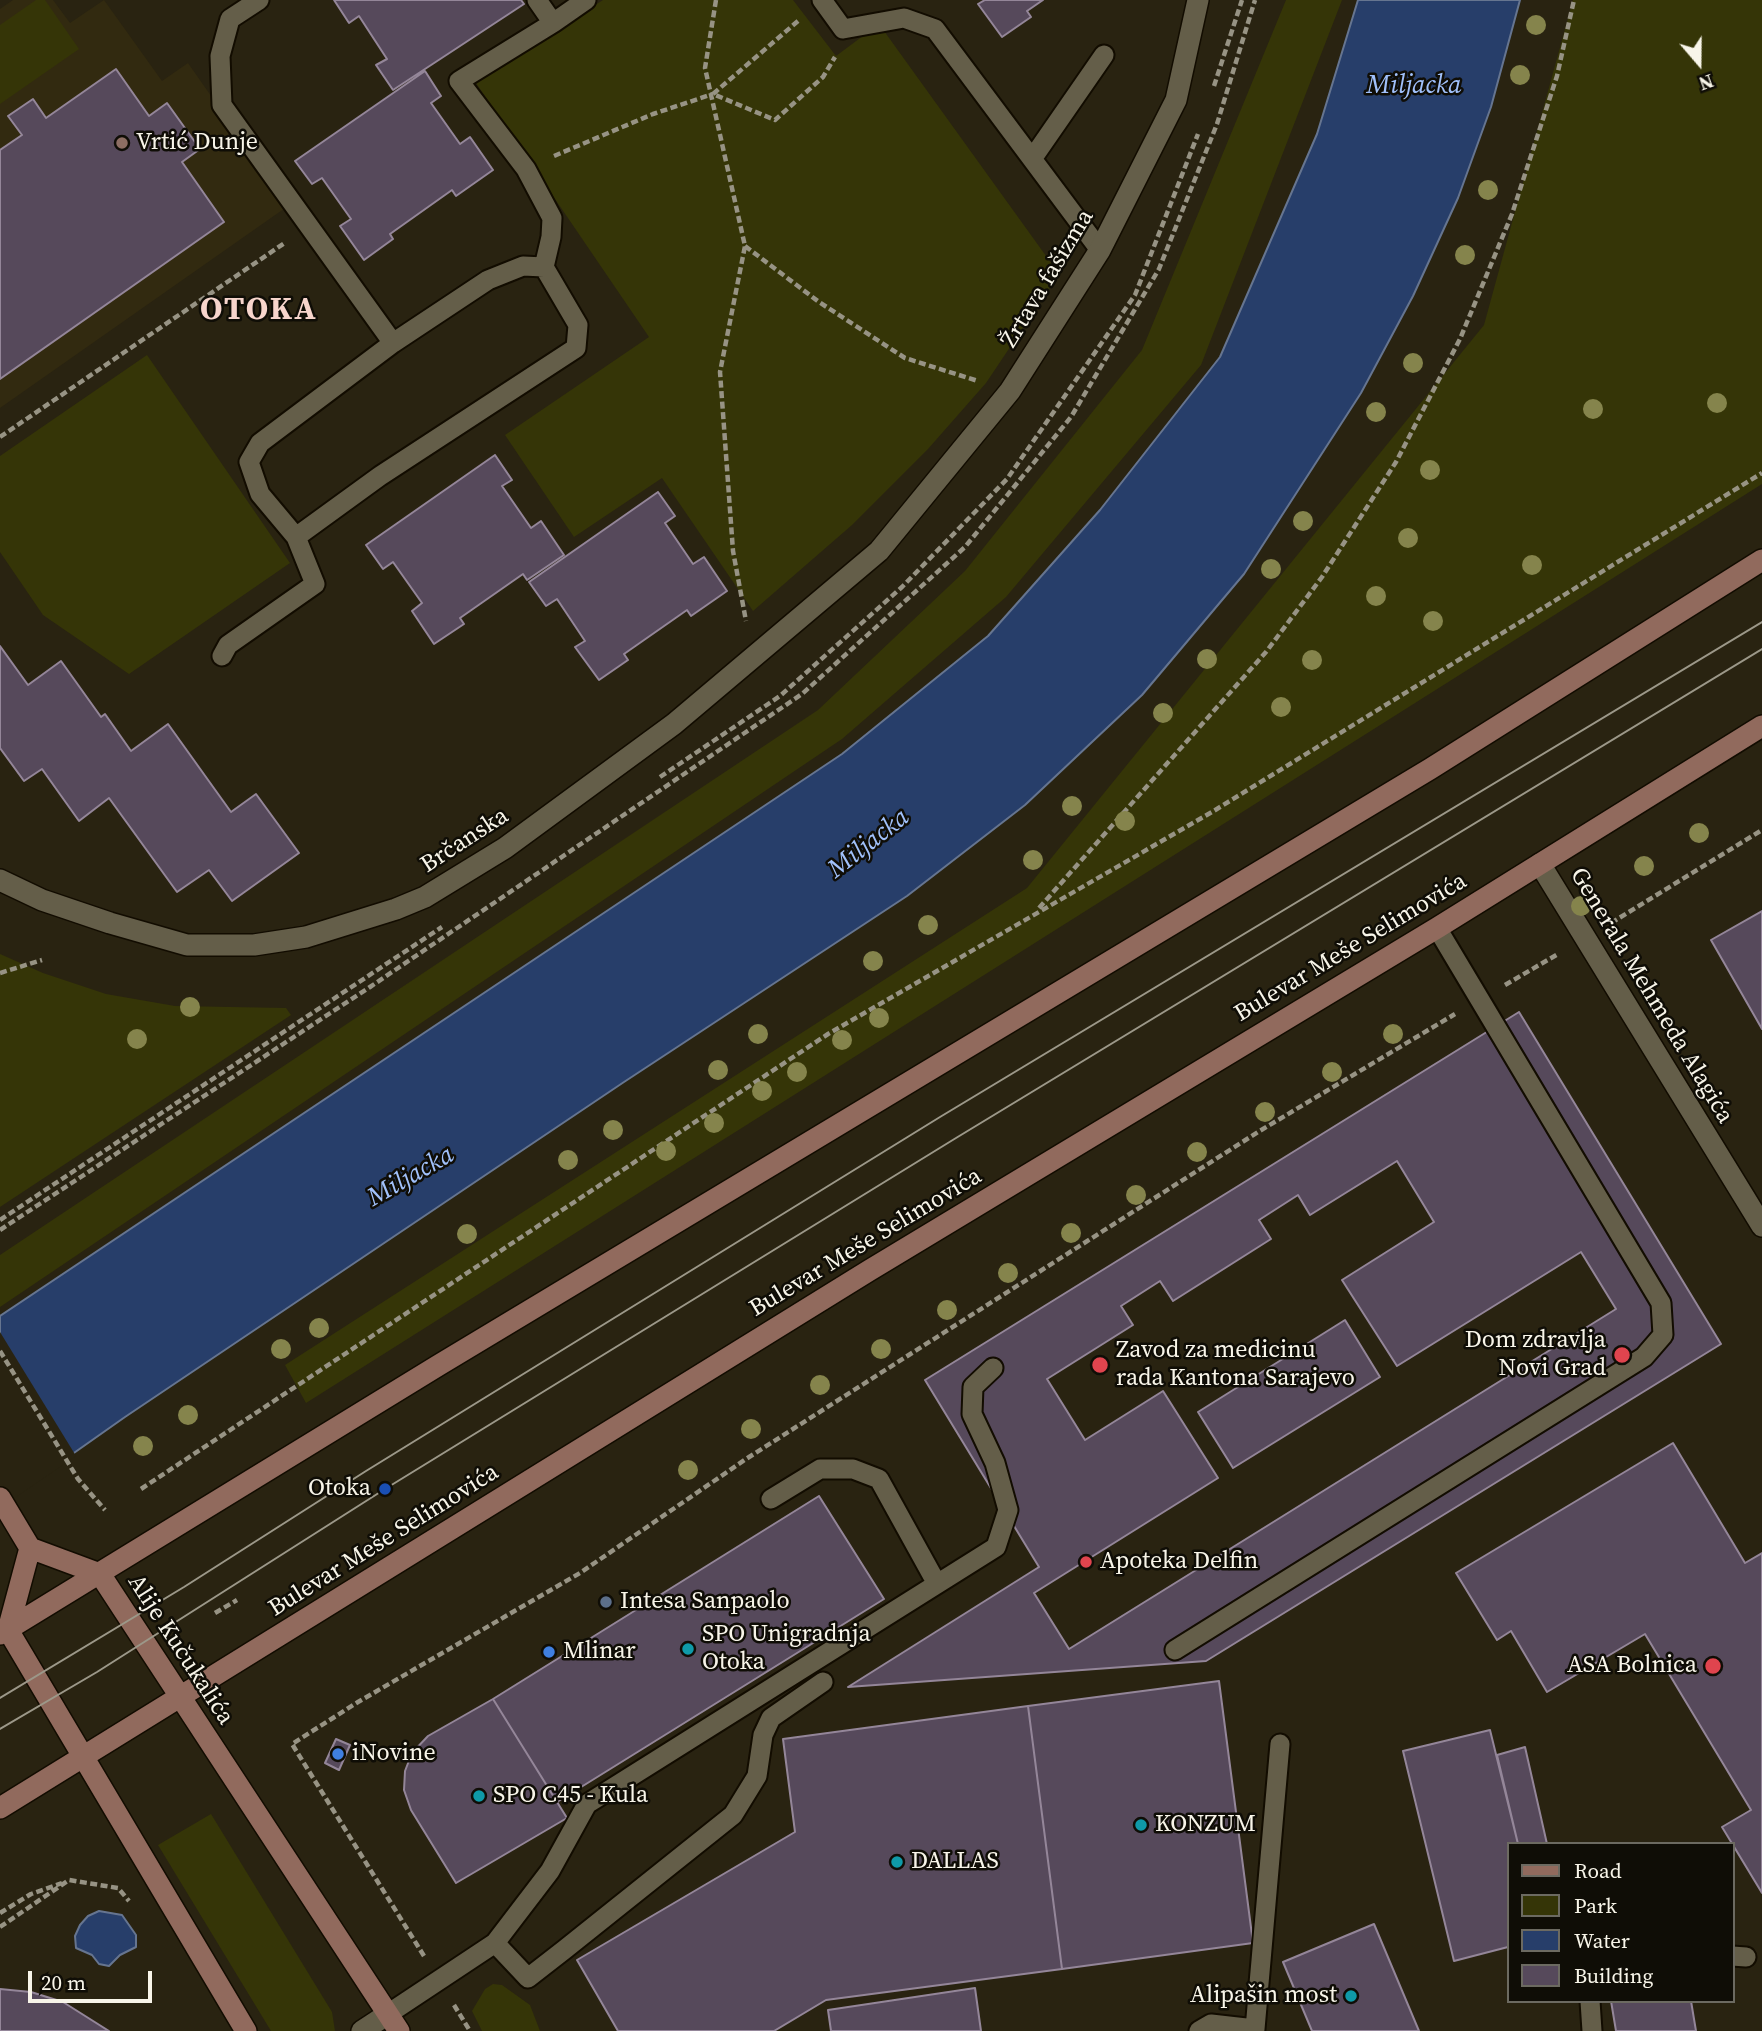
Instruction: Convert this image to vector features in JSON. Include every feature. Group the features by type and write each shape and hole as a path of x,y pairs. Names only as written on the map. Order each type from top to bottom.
{"main road":[{"path":"4,1632 439,1365 1418,776 1762,561"},
{"name":"Bulevar Meše Selimovića","path":"0,1808 870,1270 1437,928 1762,726"},
{"path":"0,1497 30,1548 4,1632 246,2031"},
{"name":"Alije Kučukalića","path":"30,1548 100,1574 393,2023"}],"street":[{"name":"Žrtava fašizma","path":"879,551 1010,391 1100,250 1176,100 1198,0"},
{"name":"Brčanska","path":"0,880 87,916 187,945 254,945 306,937 425,897 505,848 674,724 879,551"},
{"name":"Generala Mehmeda Alagića","path":"1540,864 1762,1226"},
{"path":"362,2031 393,2023"}],"lane":[{"path":"259,0 230,19 220,57 222,106 393,342"},
{"path":"537,0 553,23"},
{"path":"296,537 391,468 576,348 578,325 544,267 552,218 526,169 459,81 586,0"},
{"path":"822,0 843,29 904,18 934,29 1100,250"},
{"path":"1032,159 1104,55"},
{"path":"222,656 228,645 315,584 296,537 260,494 248,462 260,443 393,342 488,281 523,266 544,267"},
{"path":"1175,1650 1644,1357 1663,1335 1661,1303 1437,928"},
{"path":"393,2023 440,1982 495,1943 550,1871 587,1804 996,1547 1008,1510 995,1463 972,1414 973,1387 993,1368"},
{"path":"771,1499 820,1469 853,1469 879,1479 937,1584"},
{"path":"495,1943 528,1978 565,1950 733,1815 757,1776 763,1735 771,1718 823,1682"},
{"path":"1199,2031 1211,2024 1256,2030 1280,1744"},
{"path":"1590,2003 1592,2031"}],"path":[{"path":"716,0 705,68 713,94 745,246 720,372 733,551 753,659"},
{"path":"526,169 653,114 713,94 822,0"},
{"path":"1036,911 1266,652 1322,577 1396,462 1460,339 1512,214 1557,76 1574,0"},
{"path":"713,94 775,120 823,77 836,56 843,29"},
{"path":"0,437 309,226"},
{"path":"745,246 819,302 905,358 1010,391"},
{"path":"141,1489 828,1034 1036,911 1212,812 1762,473"},
{"path":"470,2031 292,1744 358,1702 580,1573 758,1451 1246,1140 1479,1000 1585,940 1762,830"},
{"path":"0,973 42,960"},
{"path":"0,1351 78,1479 105,1510"},
{"path":"215,1613 237,1600"},
{"path":"0,1927 69,1880"},
{"path":"0,1913 32,1894 69,1880 118,1888 134,1907"}],"shaded area":[{"name":"Vrtić Dunje","path":"13,0 53,0 70,23 104,0 162,81 188,63 288,206 0,408 0,9"}],"green space":[{"path":"36,0 45,0 79,49 0,104 0,25"},
{"path":"603,0 793,0 836,56 879,24 1059,274 986,383 928,449 852,525 753,611 662,478 574,537 505,435 649,337 476,83"},
{"path":"1286,0 1342,0 1201,365 1006,597 842,739 0,1307 0,1255 818,710 965,571 1142,350"},
{"path":"1573,0 1762,0 1762,484 306,1403 285,1365 1027,888 1484,325"},
{"path":"147,355 290,563 129,674 43,615 0,552 0,456"},
{"path":"0,954 43,973 106,994 175,1006 286,1008 291,1015 0,1207"},
{"path":"211,1814 332,2012 335,2031 271,2031 158,1845"},
{"path":"493,1984 502,1985 530,2005 540,2031 482,2031 472,2011 485,1989"}],"water":[{"name":"Miljacka","path":"1358,0 1520,0 1491,107 1458,198 1413,296 1361,393 1244,574 1142,695 1025,805 907,896 624,1082 125,1417 0,1505 0,1316 842,754 988,636 1100,510 1220,357 1317,134"},
{"path":"99,1911 122,1915 136,1935 136,1947 120,1955 109,1966 99,1964 92,1955 76,1948 75,1936 80,1925 88,1916"}],"pier":[{"path":"0,1332 76,1456 0,1508"}],"building":[{"path":"334,0 521,0 524,4 393,90 376,65 387,59 359,16 349,23"},
{"path":"985,0 1043,0 1027,11 1031,17 1002,37 978,4"},
{"path":"116,69 149,116 167,103 200,149 182,162 224,222 0,379 0,150 22,135 8,116 33,99 46,118"},
{"path":"425,71 441,96 431,103 460,144 470,137 493,170 456,196 452,190 390,234 393,239 364,260 340,226 351,219 322,178 312,184 295,161"},
{"path":"495,455 512,480 502,486 531,528 541,521 564,555 527,580 523,574 460,618 464,624 434,644 412,611 422,603 393,562 383,569 366,545"},
{"path":"658,492 675,516 665,523 693,564 704,557 727,591 691,616 687,610 624,654 628,660 599,680 575,647 585,641 557,599 546,606 529,582"},
{"path":"0,646 28,685 61,661 101,717 105,714 131,751 168,724 231,812 256,794 299,853 232,901 209,870 177,892 109,798 79,821 42,769 24,781 0,748"},
{"path":"1762,911 1762,1029 1711,940"},
{"name":"Dom zdravlja Novi Grad","path":"1519,1012 1721,1344 1206,1661 848,1687 1039,1567 925,1380","holes":["1397,1161 1434,1222 1342,1280 1397,1366 1581,1252 1616,1309 1069,1649 1034,1593 1218,1478 1163,1391 1085,1440 1047,1379 1133,1325 1121,1306 1160,1281 1173,1301 1271,1239 1259,1220 1298,1195 1310,1215"]},
{"path":"1345,1320 1380,1377 1233,1468 1198,1412"},
{"name":"ASA Bolnica","path":"1673,1443 1745,1563 1762,1553 1762,1893 1734,1847 1734,1842 1731,1842 1722,1827 1751,1810 1645,1634 1547,1692 1511,1631 1497,1640 1456,1573"},
{"name":"SPO Unigradnja Otoka","path":"819,1496 884,1599 557,1802 493,1699"},
{"name":"KONZUM","path":"1219,1681 1253,1943 1062,1969 1028,1706"},
{"name":"SPO C45 - Kula","path":"493,1699 567,1818 456,1883 411,1810 404,1790 405,1771 412,1753 428,1736"},
{"name":"DALLAS","path":"1028,1706 1062,1969 826,2000 774,2031 618,2031 577,1960 795,1832 783,1739"},
{"path":"1490,1730 1518,1842 1506,1842 1506,1948 1454,1961 1403,1751"},
{"name":"iNovine","path":"336,1739 350,1745 339,1770 325,1763"},
{"path":"1525,1747 1547,1842 1518,1842 1497,1755"},
{"name":"Alipašin most","path":"1374,1924 1419,2031 1312,2031 1283,1962"},
{"path":"975,1988 981,2031 831,2031 828,2010"},
{"path":"0,1989 31,1992 63,2002 109,2031 0,2031"},
{"path":"1611,2003 1691,2003 1696,2031 1616,2031"}],"tram line":[{"path":"0,1698 184,1587 366,1471 940,1117 1762,622"},
{"path":"0,1729 97,1672 385,1489 956,1138 1762,649"}],"place":[{"name":"Vrtić Dunje","path":"122,143"},
{"name":"Dom zdravlja Novi Grad","path":"1622,1355"},
{"name":"Zavod za medicinu rada Kantona Sarajevo","path":"1100,1365"},
{"name":"Otoka","path":"385,1489"},
{"name":"Apoteka Delfin","path":"1086,1562"},
{"name":"Intesa Sanpaolo","path":"606,1602"},
{"name":"SPO Unigradnja Otoka","path":"688,1649"},
{"name":"Mlinar","path":"549,1652"},
{"name":"ASA Bolnica","path":"1713,1666"},
{"name":"iNovine","path":"338,1754"},
{"name":"SPO C45 - Kula","path":"479,1796"},
{"name":"KONZUM","path":"1141,1825"},
{"name":"DALLAS","path":"897,1862"},
{"name":"Alipašin most","path":"1351,1996"}],"district":[{"name":"OTOKA","path":"259,311"}]}
